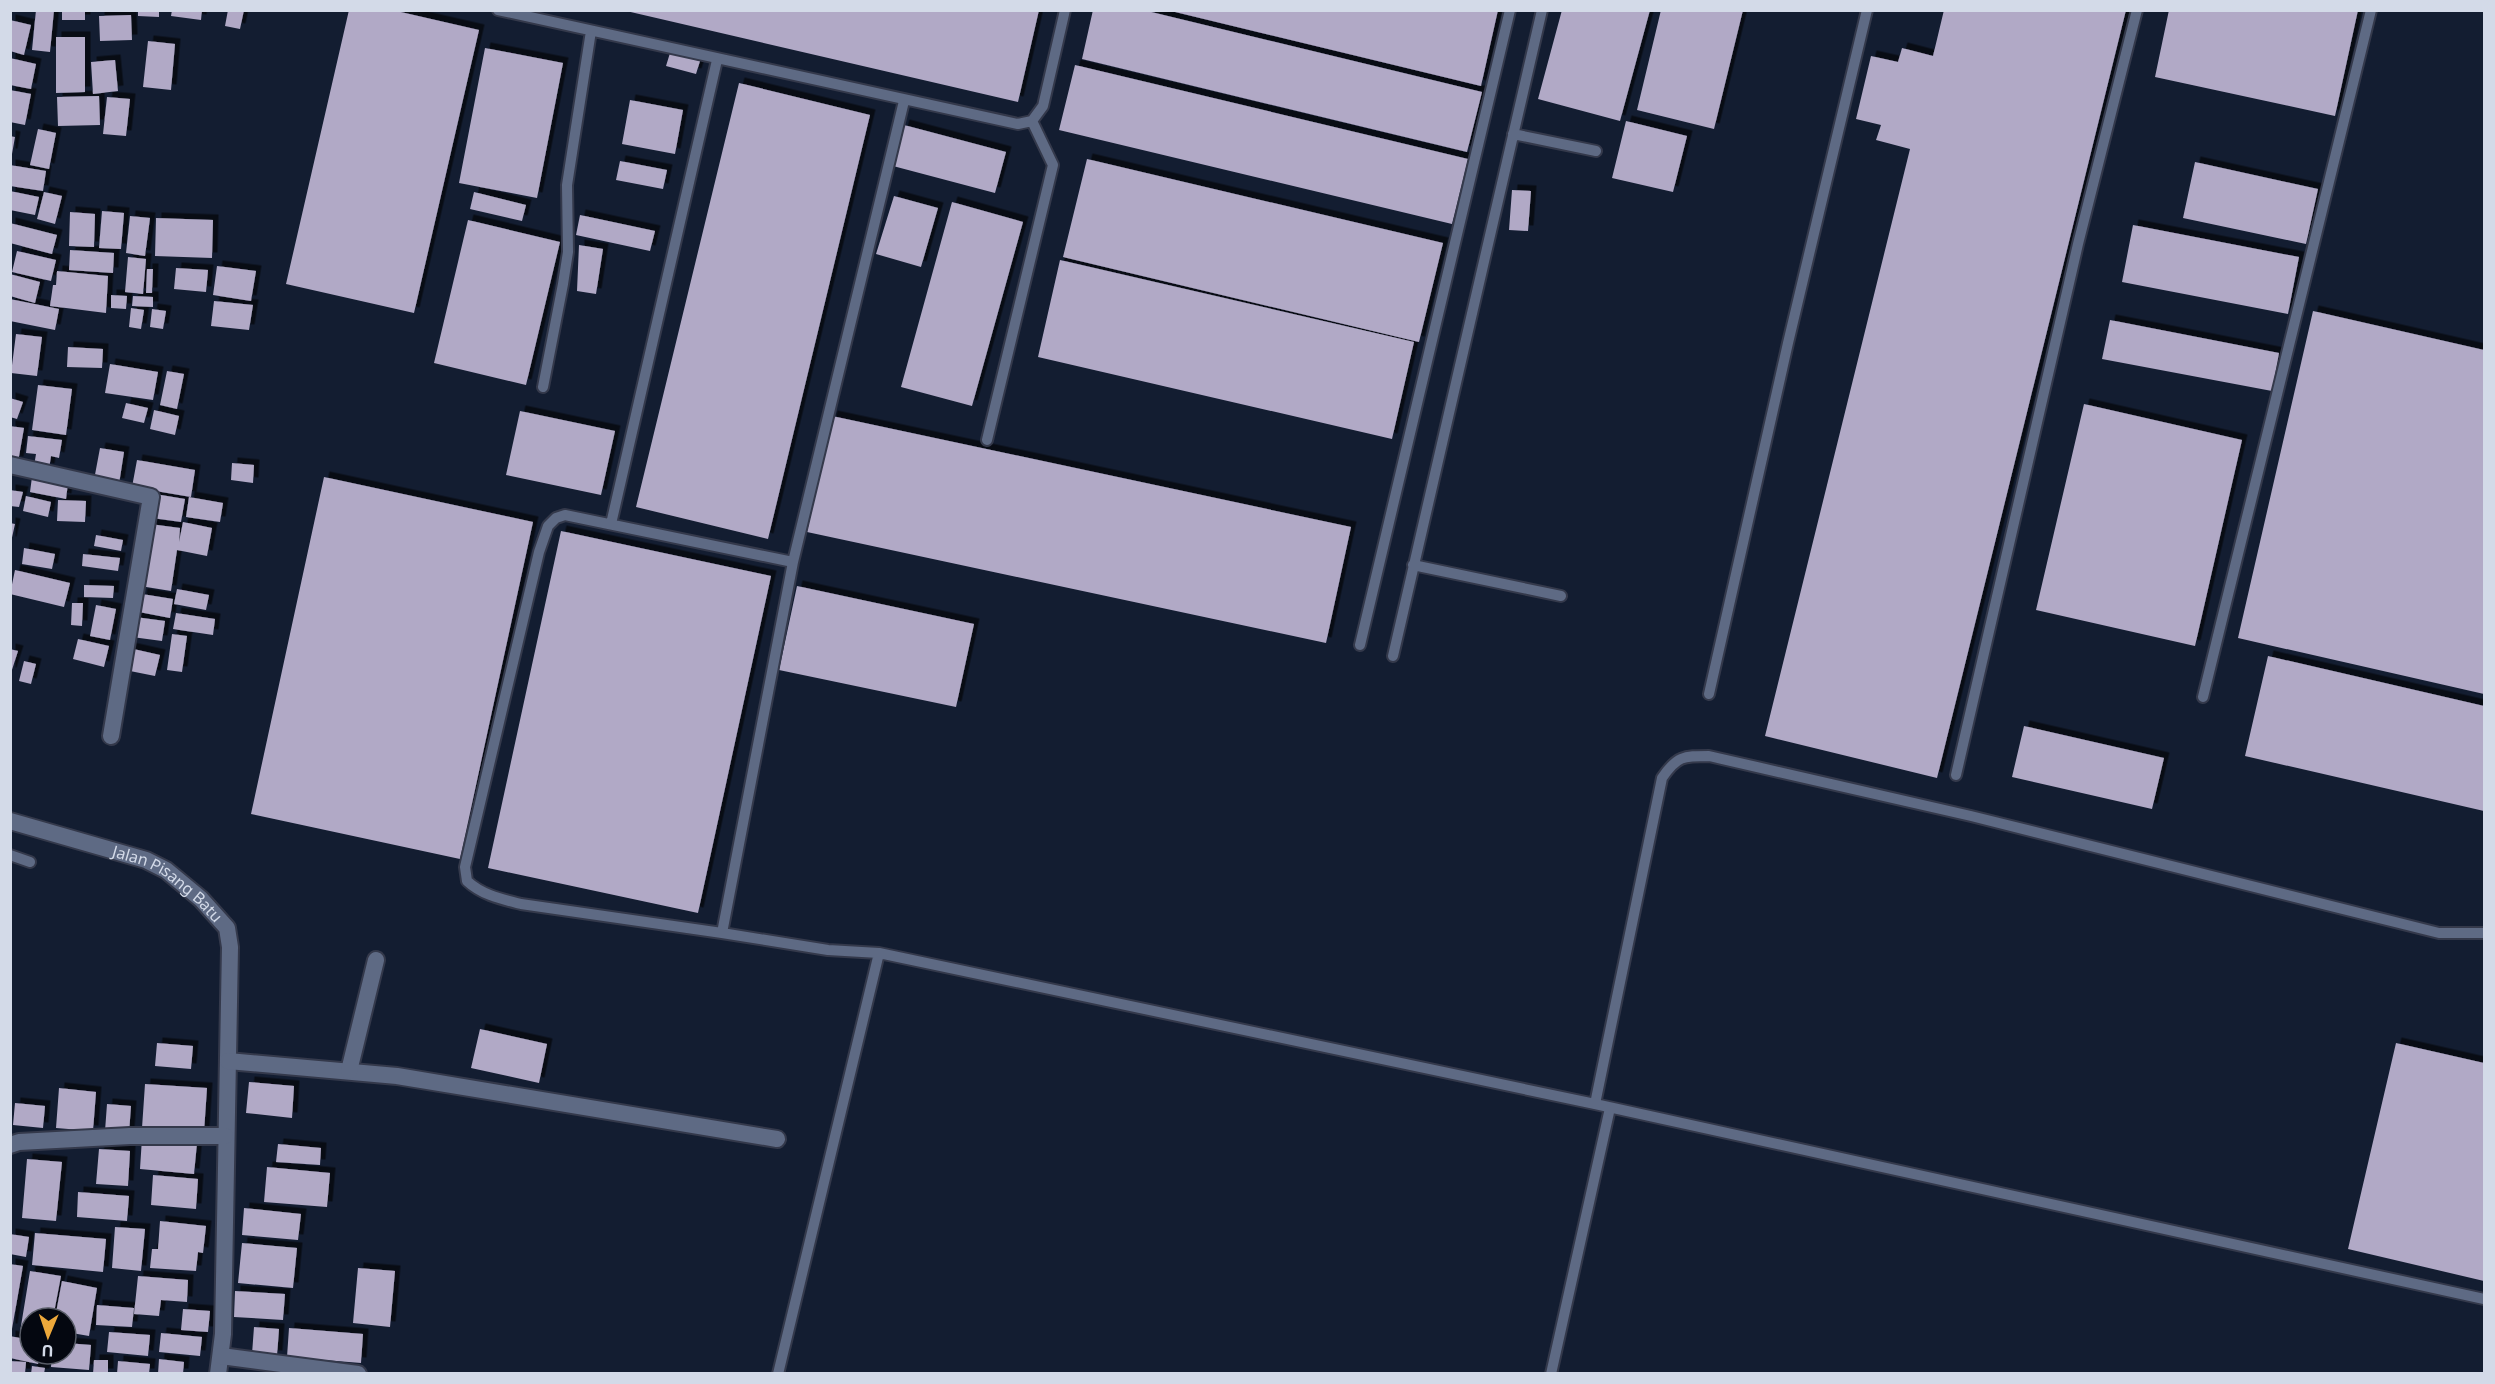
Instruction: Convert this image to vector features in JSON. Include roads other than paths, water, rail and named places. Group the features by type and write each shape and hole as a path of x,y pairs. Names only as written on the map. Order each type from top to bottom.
{"street":[{"path":"10,465 151,497 111,736"},
{"name":"Jalan Pisang Batu","path":"10,821 146,860 166,870 201,899 227,928 230,947 223,1334 218,1374"},
{"path":"349,1071 376,960"},
{"path":"228,1061 408,1078 777,1139"},
{"path":"10,1145 19,1142 130,1136 225,1136"},
{"path":"221,1356 299,1369 358,1374"}],"lane":[{"path":"498,10 904,101 1018,124 1032,122 1043,106 1065,10"},
{"path":"1360,645 1510,10"},
{"path":"1393,656 1542,10"},
{"path":"1709,694 1867,10"},
{"path":"1956,775 2078,243 2137,10"},
{"path":"2203,697 2371,10"},
{"path":"543,387 568,252 567,185 591,31"},
{"path":"611,524 717,60"},
{"path":"723,933 793,562 904,101"},
{"path":"987,440 1053,165 1032,122"},
{"path":"1513,134 1596,151"},
{"path":"793,562 566,515 556,518 548,526 543,539 465,867 467,881 477,890 521,903 828,950 879,953 1595,1104 2484,1299"},
{"path":"1413,565 1561,596"},
{"path":"1595,1104 1662,778 1672,763 1685,756 1709,756 1971,816 2439,933 2484,933"},
{"path":"10,855 30,862"},
{"path":"778,1374 879,953"},
{"path":"1551,1374 1610,1108"}]}
